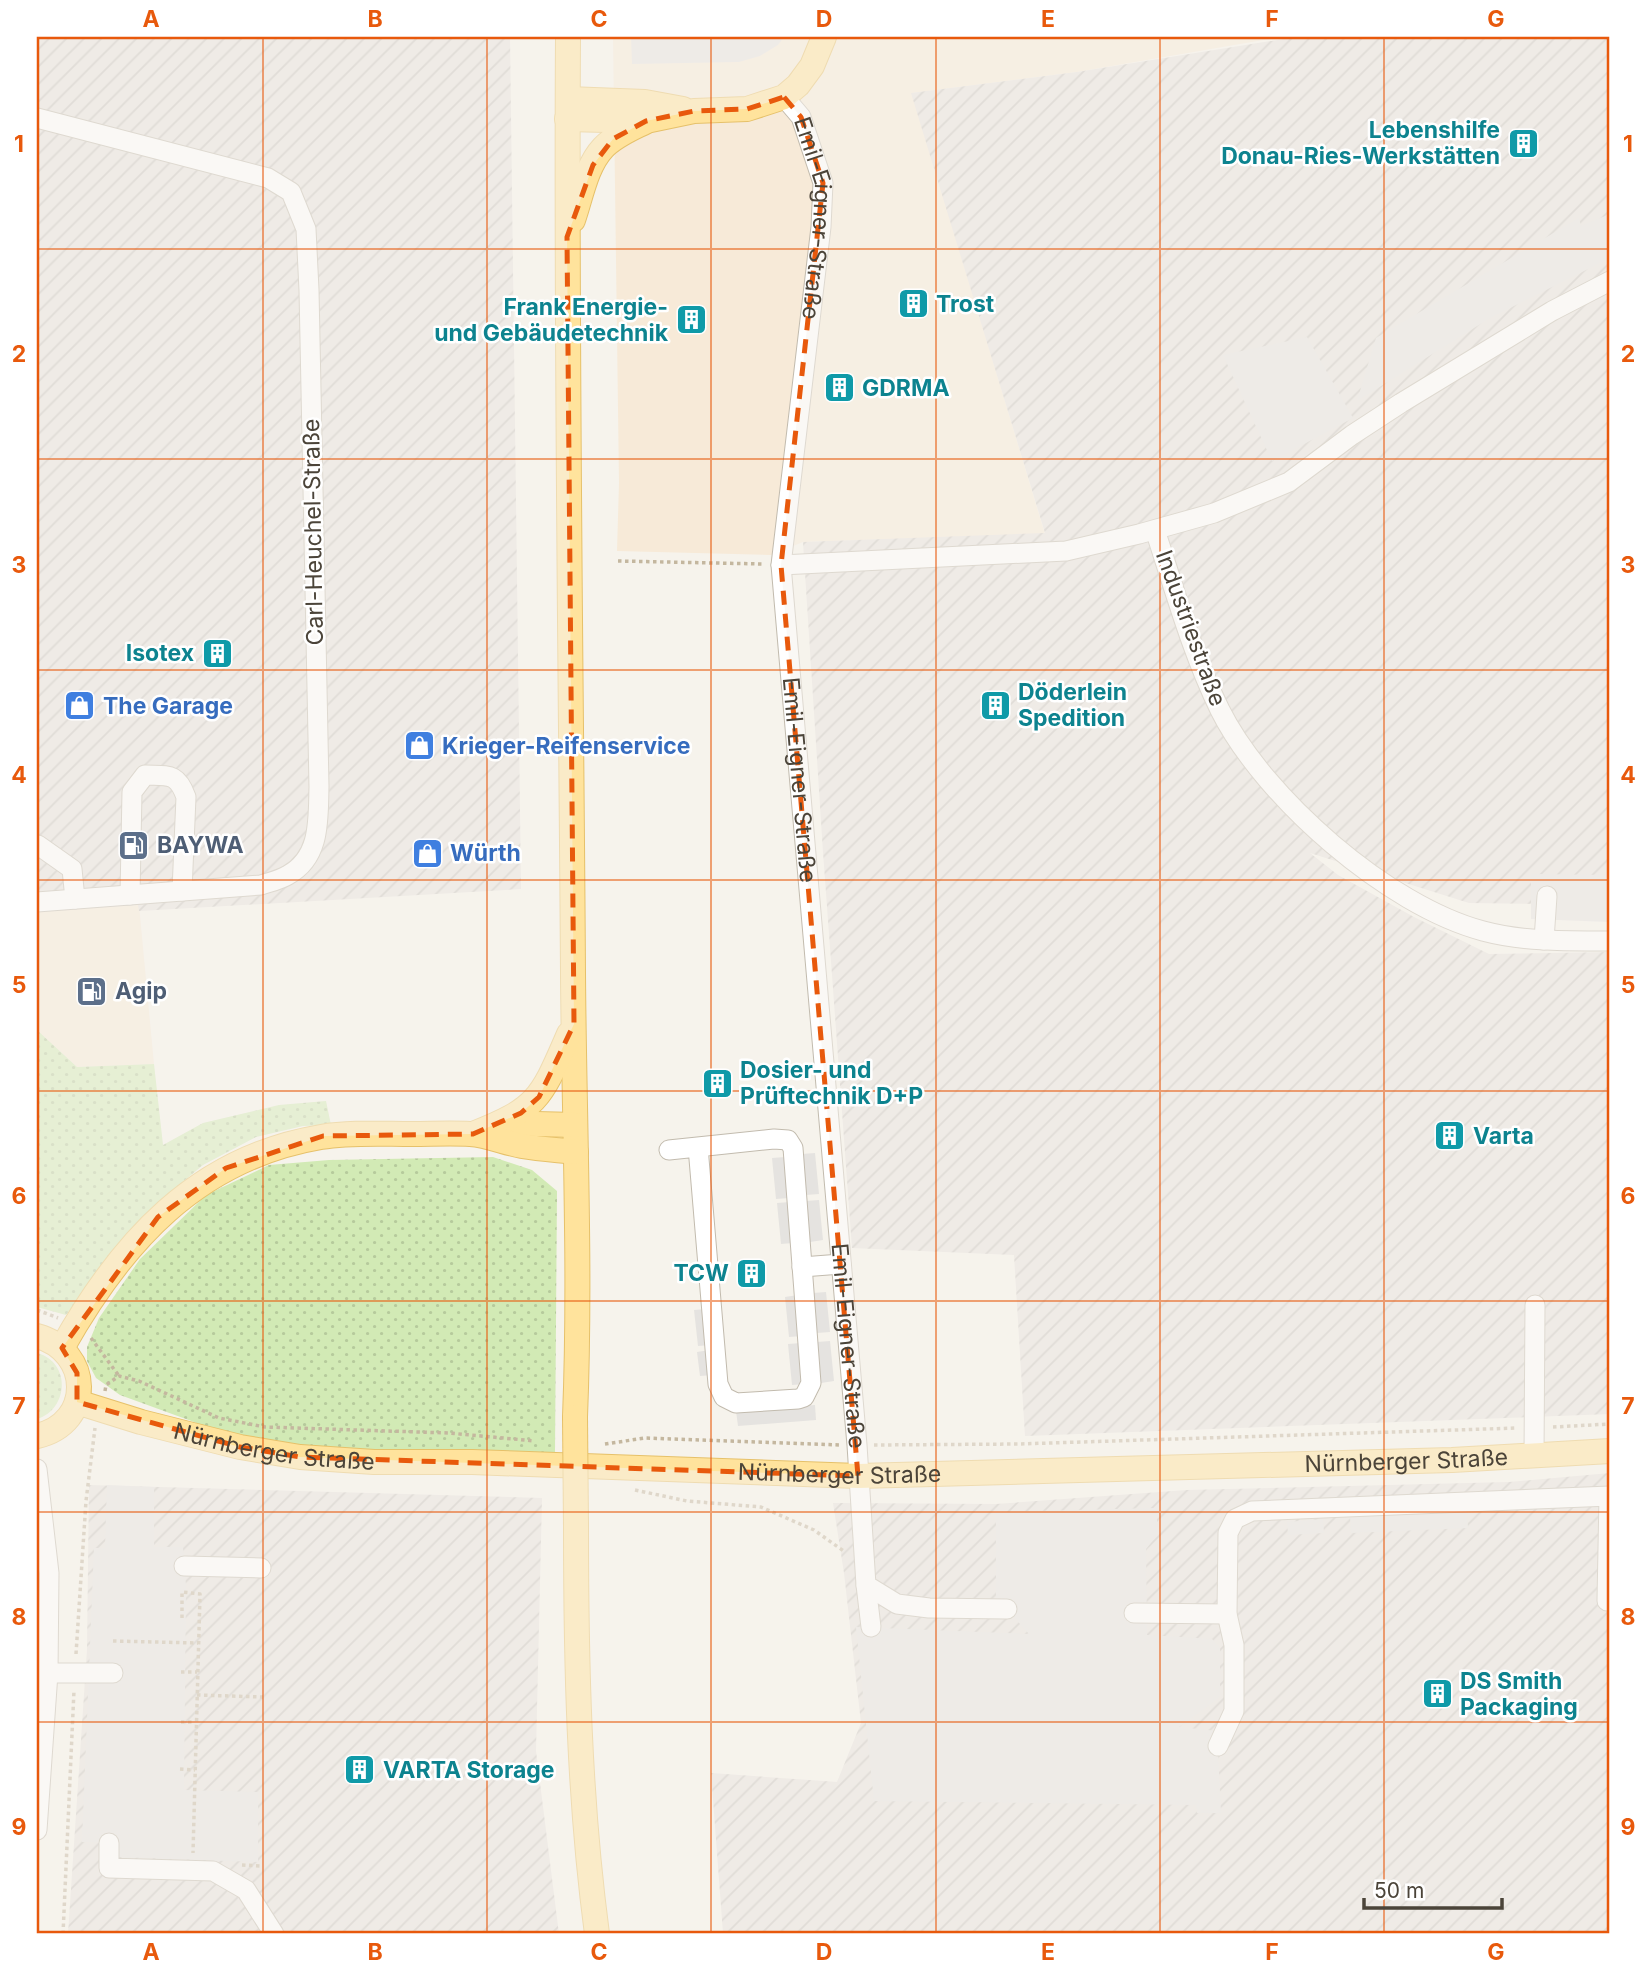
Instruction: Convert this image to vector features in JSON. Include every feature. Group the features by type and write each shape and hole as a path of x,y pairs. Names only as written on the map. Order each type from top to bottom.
{"main road":[{"path":"568,37 573,1024 579,1331 575,1417 576,1649 586,1852 597,1934"},
{"name":"Emil-Eigner-Straße","path":"567,237 593,165 601,150 613,139 646,121 694,111 747,109 784,97 798,85 812,66 824,37"},
{"name":"Emil-Eigner-Straße","path":"568,109 646,102 694,111"},
{"name":"Emil-Eigner-Straße","path":"568,109 646,121"},
{"path":"473,1134 521,1113 539,1097 573,1024"},
{"path":"502,1123 575,1125"},
{"path":"62,1348 94,1297 158,1217 226,1168 279,1146 323,1136 473,1134 523,1147 576,1152"},
{"path":"37,1336 62,1348 71,1359 79,1387 88,1405 70,1415 60,1426 37,1436"},
{"name":"Nürnberger Straße","path":"88,1405 141,1422 240,1447 300,1457 374,1462 472,1462 858,1476 1534,1457 1610,1451"}],"street":[{"name":"Emil-Eigner-Straße","path":"784,97 802,117 823,183 821,227 781,565 871,1627"},
{"name":"Carl-Heuchel-Straße","path":"37,118 268,178 291,192 306,229 318,830 309,856 289,875 261,885 37,902"},
{"name":"Industriestraße","path":"781,565 1066,551 1214,513 1289,482 1401,403 1552,311 1610,281"},
{"name":"Industriestraße","path":"1155,530 1196,657 1222,713 1260,772 1306,822 1357,865 1413,901 1451,920 1484,932 1544,940 1610,941"},
{"path":"130,895 132,792 145,775 170,776 181,782 186,797 182,891"},
{"path":"38,845 72,869 75,899"},
{"path":"1544,940 1547,896"},
{"path":"670,1150 698,1147 774,1139 788,1140 793,1148 811,1383 804,1397 736,1403 724,1397 718,1384 698,1147"},
{"path":"802,1267 841,1264"},
{"path":"1534,1457 1535,1305"},
{"path":"37,1469 49,1573 48,1673 37,1830"},
{"path":"1218,1746 1234,1712 1234,1645 1227,1614 1228,1533 1235,1519 1252,1511 1610,1496 1607,1601"},
{"path":"184,1566 261,1568"},
{"path":"866,1585 897,1604 929,1608 1007,1609"},
{"path":"1134,1613 1227,1614"},
{"path":"48,1673 113,1673"},
{"path":"109,1843 108,1868 213,1871 246,1890 274,1934"}],"path":[{"path":"618,561 781,565"},
{"path":"63,1934 75,1674 92,1441 88,1405 107,1385 119,1377 139,1381 219,1418 265,1427 449,1433 543,1443"},
{"path":"601,1445 645,1438 857,1445 1019,1444 1610,1424"},
{"path":"625,1467 624,1488 687,1501 761,1507 814,1530 848,1554 864,1554"},
{"path":"182,1618 183,1592 200,1594 193,1864"},
{"path":"113,1641 198,1643"},
{"path":"181,1672 197,1672"},
{"path":"197,1695 263,1697"},
{"path":"181,1722 195,1722"},
{"path":"180,1769 195,1770"},
{"path":"234,1865 261,1866"}],"highlighted area":[{"path":"784,97 801,117 823,183 781,565 858,1476 300,1457 240,1447 77,1402 77,1373 62,1348 158,1217 226,1168 323,1136 473,1134 521,1113 539,1097 574,1024 567,237 593,165 613,139 646,121 694,111 747,109"}],"shaded area":[{"path":"37,37 510,37 521,889 139,911 138,905 37,911"},
{"path":"613,37 1281,37 1077,72 912,93 1045,534 803,542 771,555 617,551 619,483"},
{"path":"631,37 784,37 778,45 760,56 739,62 632,64"},
{"path":"1296,37 1610,37 1610,905 1469,903 1310,853 1338,875 1489,954 1610,952 1610,1414 1025,1436 1014,1255 852,1248 803,542 1045,533 911,93 1077,72"},
{"path":"1610,214 1610,258 1490,318 1357,401 1376,338 1579,218 1581,226"},
{"path":"1307,337 1353,418 1272,461 1223,355"},
{"path":"1531,874 1610,875 1610,922 1531,919"},
{"path":"139,905 154,1064 77,1067 37,1030 37,911"},
{"path":"815,1153 819,1194 806,1195 802,1154"},
{"path":"785,1157 789,1198 776,1199 772,1158"},
{"path":"819,1200 823,1240 810,1242 806,1201"},
{"path":"790,1202 793,1243 781,1244 777,1203"},
{"path":"826,1292 830,1332 817,1333 813,1293"},
{"path":"798,1295 802,1336 789,1337 785,1297"},
{"path":"706,1309 711,1345 698,1346 694,1310"},
{"path":"830,1341 834,1381 821,1383 817,1342"},
{"path":"801,1343 805,1384 792,1385 788,1344"},
{"path":"710,1350 713,1375 700,1376 697,1352"},
{"path":"815,1405 816,1420 738,1426 736,1411"},
{"path":"1610,1473 1610,1934 650,1934 650,1931 723,1933 711,1773 837,1782 861,1723 833,1503 996,1504 1187,1490 1509,1482"},
{"path":"89,1485 542,1498 536,1751 559,1934 68,1934 87,1650"},
{"path":"107,1485 154,1487 154,1547 183,1547 186,1586 184,1790 258,1792 258,1862 117,1857 109,1843 82,1842 94,1548 105,1548"},
{"path":"1156,1508 1158,1534 1146,1549 1147,1635 1212,1639 1220,1647 1220,1697 1179,1727 1217,1731 1221,1813 1197,1813 1196,1805 874,1801 856,1627 1029,1634 996,1597 996,1512"},
{"path":"1467,1511 1468,1528 1351,1533 1350,1516"},
{"path":"1323,1519 1324,1533 1288,1535 1287,1522"}],"green space":[{"path":"37,1030 77,1067 154,1064 163,1145 203,1123 279,1105 326,1101 331,1125 303,1126 256,1137 203,1165 153,1207 66,1315 37,1307"},
{"path":"493,1157 532,1170 557,1191 555,1453 373,1455 238,1438 120,1395 96,1378 87,1361 87,1347 99,1318 140,1259 206,1195 269,1165 329,1160"},
{"path":"37,1353 56,1366 62,1386 55,1406 48,1414 37,1419"}],"place":[{"name":"Lebenshilfe Donau-Ries-Werkstätten","path":"1523,143"},
{"name":"Trost","path":"913,304"},
{"name":"Frank Energie- und Gebäudetechnik","path":"691,320"},
{"name":"GDRMA","path":"839,388"},
{"name":"Isotex","path":"217,653"},
{"name":"Döderlein Spedition","path":"995,705"},
{"name":"The Garage","path":"80,706"},
{"name":"Krieger-Reifenservice","path":"419,746"},
{"name":"BAYWA","path":"134,845"},
{"name":"Würth","path":"427,853"},
{"name":"Agip","path":"92,991"},
{"name":"Dosier- und Prüftechnik D+P","path":"717,1083"},
{"name":"Varta","path":"1450,1136"},
{"name":"TCW","path":"752,1273"},
{"name":"DS Smith Packaging","path":"1437,1694"},
{"name":"VARTA Storage","path":"360,1770"}]}
